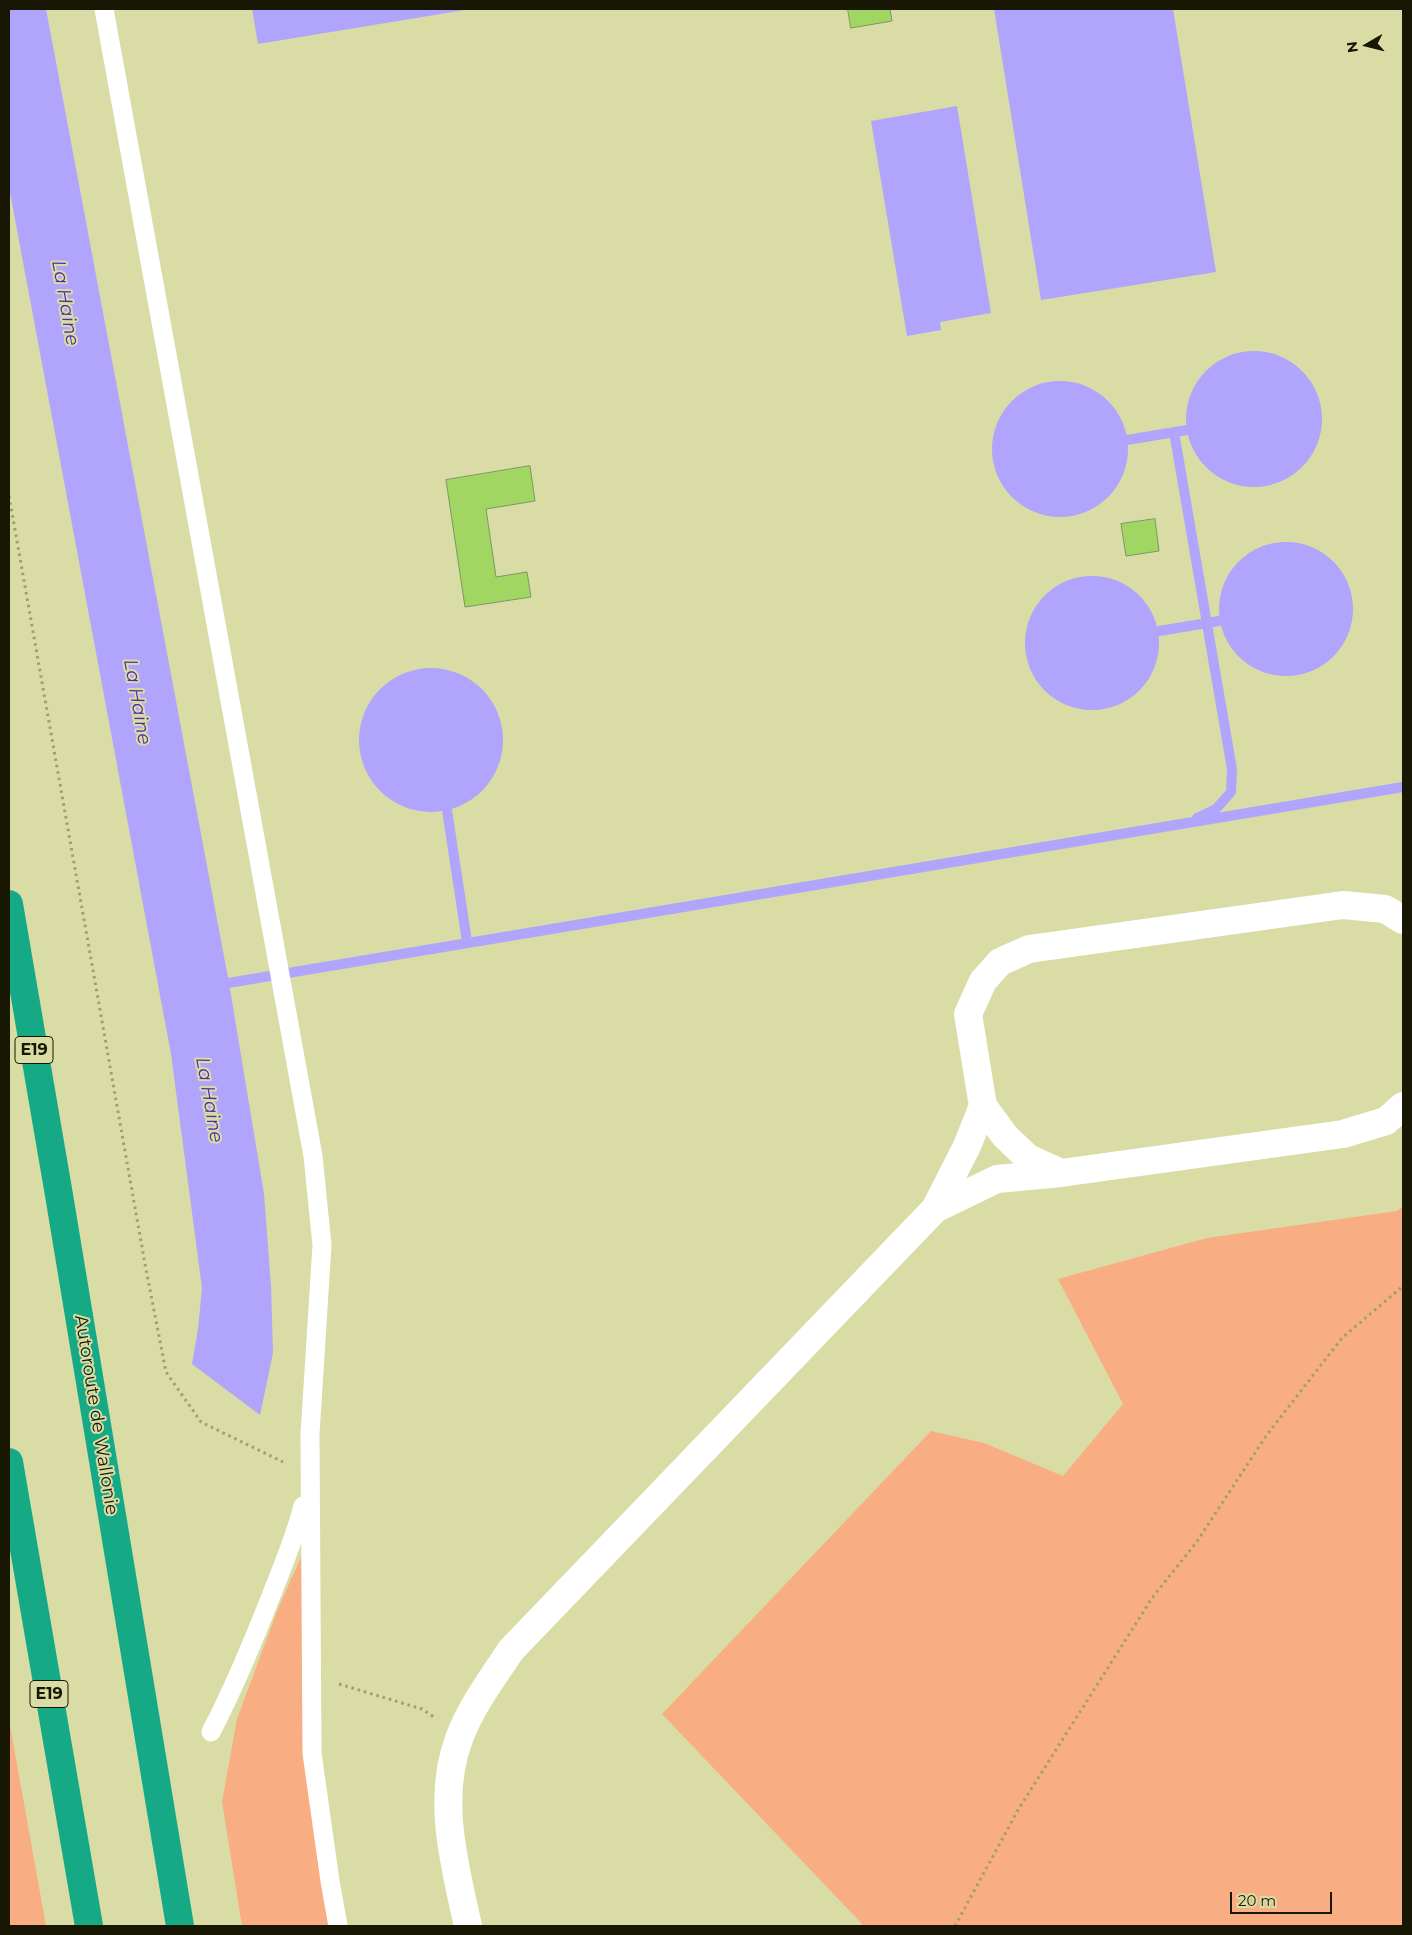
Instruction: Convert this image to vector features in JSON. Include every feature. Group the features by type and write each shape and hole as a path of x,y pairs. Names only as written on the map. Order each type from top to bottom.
{"highway":[{"name":"Autoroute de Wallonie","path":"9,904 66,1234 180,1926"},
{"name":"E19","path":"9,1462 90,1926"}],"street":[{"path":"1061,1173 1028,1158 1005,1136 983,1106 968,1014 983,981 1000,962 1029,949 1343,905 1385,909 1403,920"},
{"path":"468,1926 448,1822 449,1781 458,1740 477,1699 511,1650 935,1209 968,1146 983,1106"},
{"path":"935,1209 997,1179 1061,1173 1343,1134 1386,1121 1403,1106"}],"lane":[{"path":"104,9 313,1156 322,1245 310,1434 312,1753 338,1926"},
{"path":"211,1732 230,1695 296,1534 310,1475"}],"path":[{"path":"9,496 166,1372 201,1422 310,1475"},
{"path":"955,1926 1018,1810 1152,1598 1196,1543 1266,1436 1342,1338 1403,1286"},
{"path":"311,1648 316,1666 324,1678 334,1683 422,1709 444,1724 458,1740"}],"shaded area":[{"path":"1403,1207 1403,1926 864,1926 662,1714 931,1431 984,1443 1063,1476 1123,1404 1058,1279 1207,1238 1397,1211"},
{"path":"301,1557 332,1926 242,1926 222,1802 237,1719 278,1609"},
{"path":"9,1720 46,1926 9,1926"}],"water":[{"name":"La Haine","path":"9,9 46,9 229,983 264,1194 271,1286 273,1353 260,1415 192,1364 202,1288 171,1054 9,187"},
{"path":"252,9 471,9 258,44"},
{"path":"994,9 1173,9 1216,272 1041,300"},
{"path":"957,106 991,313 940,322 941,330 907,336 871,121"},
{"path":"1254,351 1280,356 1292,362 1302,371 1311,381 1317,393 1322,419 1317,445 1311,457 1302,467 1292,476 1280,482 1254,487 1228,482 1216,476 1206,467 1197,457 1191,445 1186,419 1191,393 1197,381 1206,371 1216,362 1228,356"},
{"path":"1060,381 1086,386 1098,392 1108,401 1117,411 1123,423 1128,449 1123,475 1117,487 1108,497 1098,506 1086,512 1060,517 1034,512 1022,506 1012,497 1003,487 997,475 992,449 997,423 1003,411 1012,401 1022,392 1034,386"},
{"path":"1286,542 1312,547 1334,561 1348,583 1353,609 1348,635 1334,657 1312,671 1286,676 1260,671 1238,657 1224,635 1219,609 1224,583 1238,561 1260,547"},
{"path":"1092,576 1117,581 1139,596 1154,618 1159,643 1154,668 1139,690 1117,705 1092,710 1067,705 1045,690 1030,668 1025,643 1030,618 1045,596 1067,581"},
{"path":"431,668 458,674 471,680 482,689 491,700 497,713 503,740 497,767 491,780 482,791 471,800 458,806 431,812 404,806 391,800 380,791 371,780 365,767 359,740 365,713 371,700 380,689 391,680 404,674"}],"building":[{"path":"848,9 890,9 892,21 851,28"},
{"path":"530,466 535,501 486,509 496,577 527,572 531,597 465,607 446,480"},
{"path":"1155,519 1159,551 1126,556 1121,524"}],"waterway":[{"path":"1127,440 1187,430"},
{"path":"1174,432 1232,769 1231,792 1216,809 1197,818"},
{"path":"1159,631 1219,621"},
{"path":"216,985 1403,787"},
{"path":"447,810 467,942"}]}
